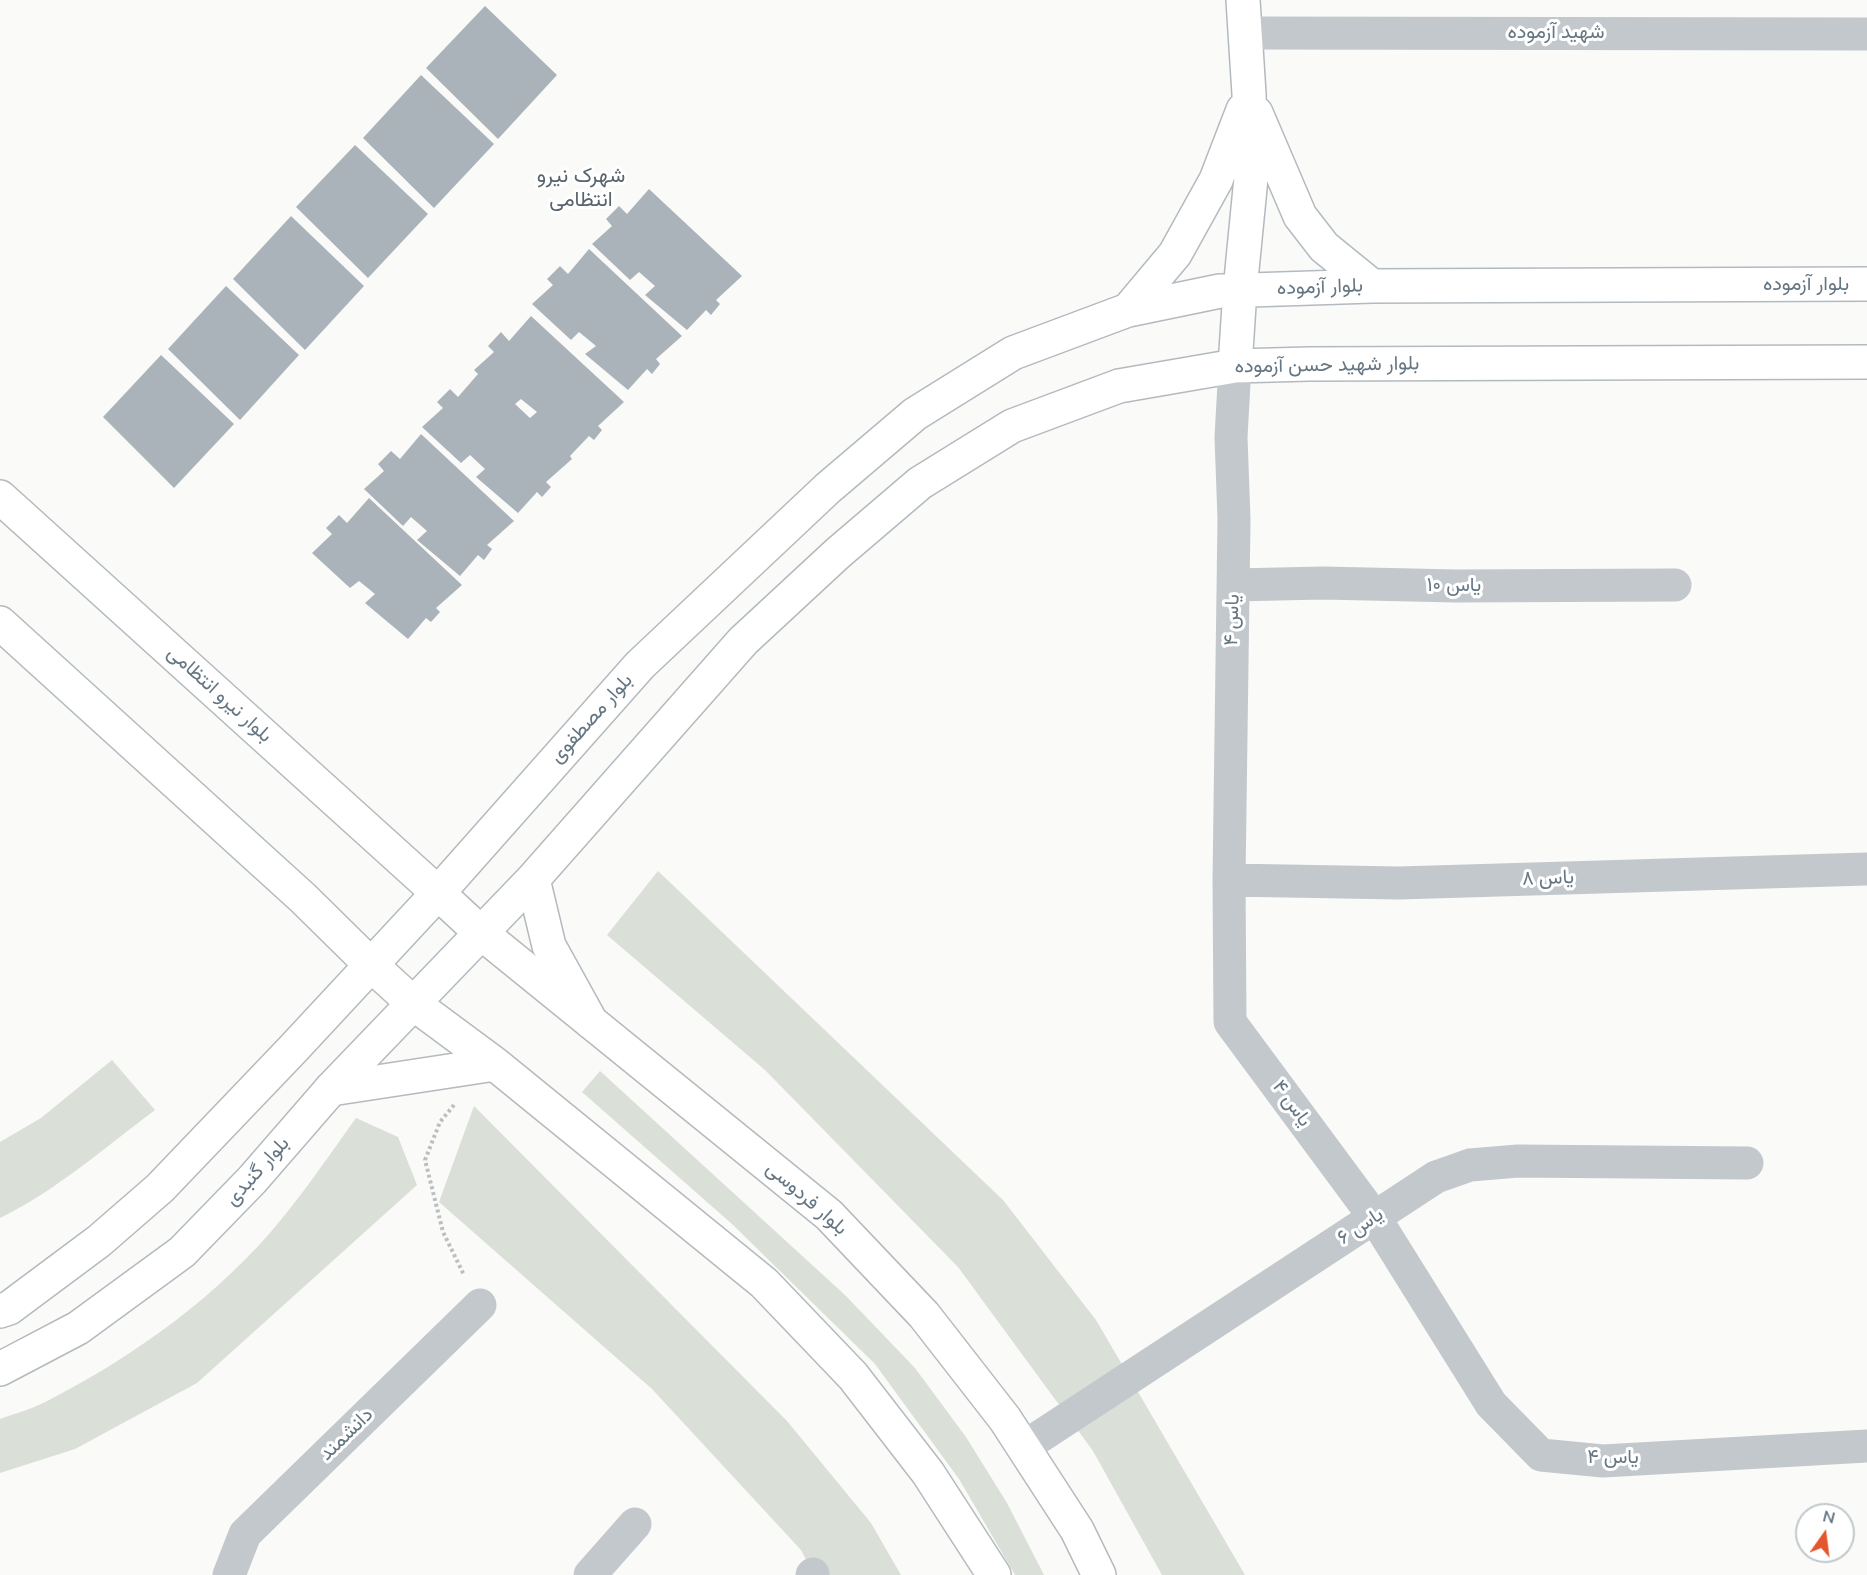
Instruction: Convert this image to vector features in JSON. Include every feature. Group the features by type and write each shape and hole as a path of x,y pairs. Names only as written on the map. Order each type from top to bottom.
{"main road":[{"path":"1235,366 1251,178 1243,0"},
{"path":"1249,94 1300,216 1324,247 1372,286"},
{"path":"1128,310 1175,254 1216,180 1249,94"},
{"name":"بلوار آزموده","path":"828,488 915,414 1013,353 1128,310 1220,291 1372,286 1867,284"},
{"name":"بلوار شهید حسن آزموده","path":"532,879 743,641 838,553 920,483 1012,426 1119,386 1235,366 1867,362"},
{"name":"بلوار مصطفوی","path":"370,964 438,893 640,665 828,488"},
{"name":"بلوار نیرو انتظامی","path":"0,497 438,893"},
{"path":"0,623 303,898 414,1004 495,1064 764,1283 853,1376 928,1473 994,1575"},
{"path":"480,932 532,879"},
{"path":"532,879 549,946 591,1022"},
{"name":"بلوار فردوسی","path":"438,893 480,932 830,1215 924,1315 1005,1419 1077,1530 1099,1575"},
{"name":"بلوار گنبدی","path":"0,1369 78,1328 182,1252 252,1180 331,1089 480,932"},
{"path":"0,1311 9,1308 99,1240 160,1188 293,1049 370,964"},
{"path":"331,1089 495,1064"}],"street":[{"name":"شهید آزموده","path":"1245,33 1867,34"},
{"name":"یاس ۴","path":"1235,366 1231,437 1234,519 1229,880 1230,1022 1375,1218 1491,1404 1541,1455 1603,1461 1867,1446"},
{"name":"یاس ۱۰","path":"1233,585 1323,583 1456,586 1675,585"},
{"name":"یاس ۸","path":"1229,880 1399,883 1867,869"},
{"name":"یاس ۶","path":"1024,1448 1436,1177 1470,1165 1518,1161 1747,1163"},
{"name":"دانشمند","path":"229,1575 245,1534 480,1305"},
{"path":"590,1575 635,1524"}],"path":[{"path":"480,1305 442,1232 425,1160 440,1122 467,1089 495,1064"}],"shaded area":[{"path":"658,871 1003,1200 1096,1320 1245,1575 1162,1575 1093,1451 958,1267 765,1070 607,935"},
{"path":"112,1060 155,1110 40,1196 0,1218 0,1142 41,1118"},
{"path":"600,1071 845,1295 915,1368 966,1437 1007,1503 1044,1575 1015,1575 959,1479 875,1364 732,1224 582,1092"},
{"path":"474,1106 787,1421 871,1523 901,1575 814,1575 801,1550 652,1389 439,1202"},
{"path":"356,1118 398,1137 417,1185 197,1383 75,1449 0,1473 0,1419 39,1405 83,1382 144,1343 203,1299 256,1248 280,1221"}],"building":[{"path":"485,6 557,75 498,139 426,68"},
{"path":"421,75 494,144 434,208 363,138"},
{"path":"355,145 428,214 368,278 296,207"},
{"path":"649,189 742,276 716,300 720,304 711,315 706,310 687,330 645,295 655,286 639,272 630,280 592,244 612,226 606,219 619,206 627,214"},
{"path":"291,216 364,286 305,350 233,279"},
{"path":"589,249 682,336 656,359 660,364 652,374 647,369 628,390 585,354 596,346 579,332 571,340 532,304 553,285 547,279 560,266 568,274"},
{"path":"226,286 299,355 240,420 168,349"},
{"path":"531,316 624,402 598,426 602,430 594,440 589,436 570,456 572,459 546,482 551,487 542,497 537,492 518,513 476,477 485,469 470,455 461,463 422,427 443,408 437,402 450,389 458,397 478,374 474,370 494,352 488,346 501,332 509,341","holes":["521,399 537,412 530,418 515,404"]},
{"path":"161,355 234,424 174,488 103,417"},
{"path":"421,434 514,521 487,545 492,549 484,560 478,555 460,576 417,540 427,531 411,517 403,526 364,489 384,471 378,464 391,451 400,459"},
{"path":"369,498 462,585 436,608 440,612 431,622 426,618 408,639 365,603 375,594 359,581 350,588 312,553 332,534 326,528 339,515 347,523"}],"district":[{"name":"شهرک نیرو انتظامی","path":"581,189"}]}
